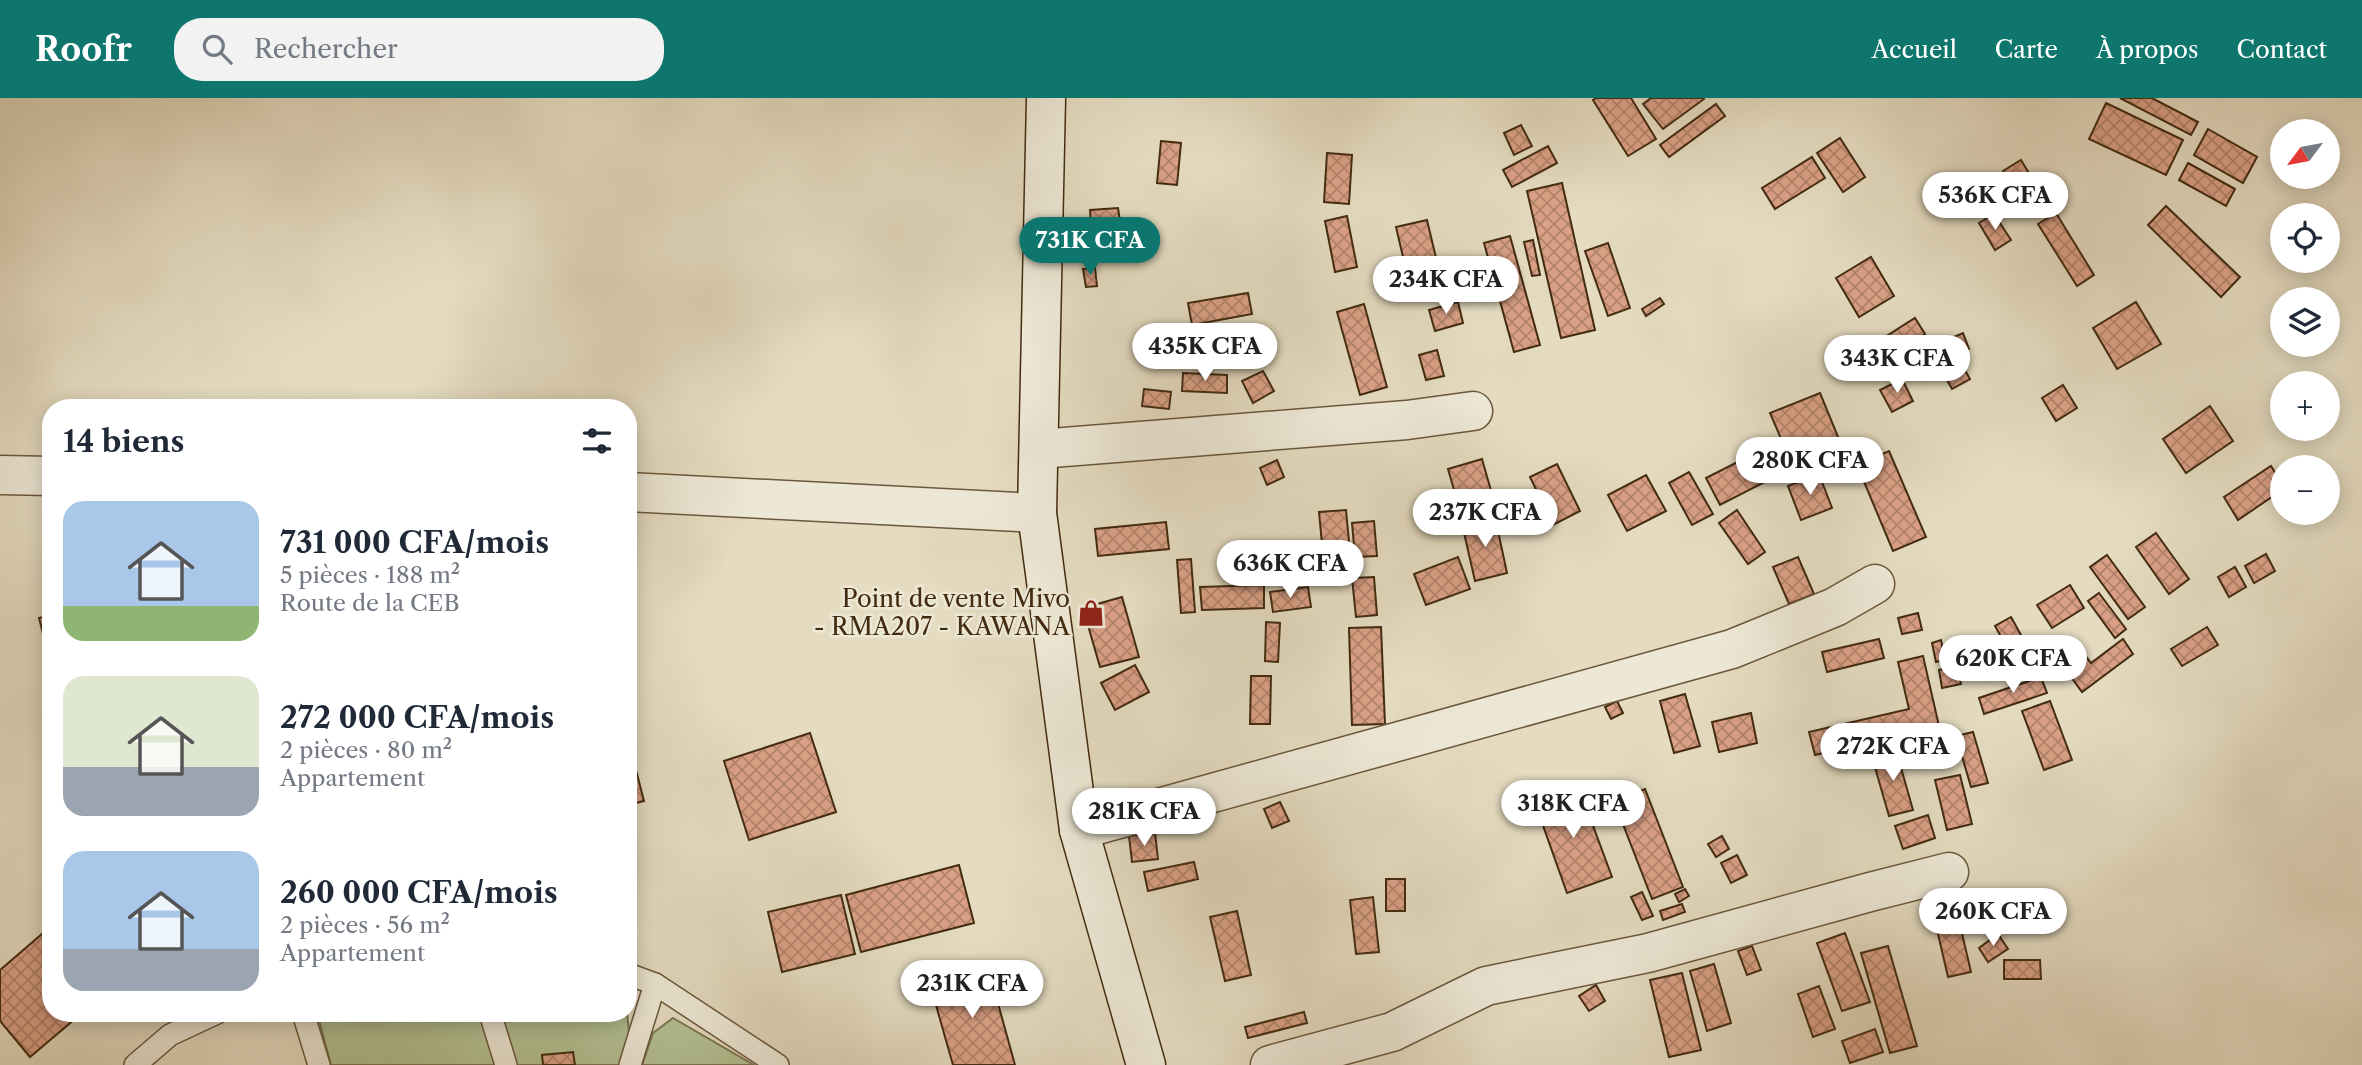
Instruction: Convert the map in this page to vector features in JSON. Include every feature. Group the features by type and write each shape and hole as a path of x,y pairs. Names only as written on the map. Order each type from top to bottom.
{"street":[{"path":"1046,98 1037,513 1079,830 1146,1065"},
{"path":"1039,449 1406,421 1473,411"},
{"path":"0,475 42,475"},
{"path":"637,492 1037,513"},
{"path":"1079,830 1732,649 1835,607 1875,584"},
{"path":"1270,1065 1392,1032 1486,985 1648,953 1949,872"}],"lane":[{"path":"637,977 655,984 778,1065"},
{"path":"630,1065 655,984"},
{"path":"135,1065 170,1035 198,1022"},
{"path":"306,1022 319,1065"},
{"path":"493,1022 506,1065"}],"green space":[{"path":"673,1018 754,1065 642,1065 653,1033"},
{"path":"319,1022 484,1022 498,1065 331,1065"},
{"path":"502,1022 628,1022 630,1041 622,1065 514,1065"}],"building":[{"path":"1631,98 1656,139 1628,156 1593,100"},
{"path":"1651,98 1704,99 1663,129 1643,104"},
{"path":"2120,98 2152,98 2198,122 2191,135"},
{"path":"2106,103 2183,140 2166,175 2089,139"},
{"path":"1716,104 1725,116 1669,157 1660,145"},
{"path":"1521,125 1532,146 1514,155 1504,133"},
{"path":"2208,129 2257,157 2243,183 2194,155"},
{"path":"1840,138 1865,177 1843,192 1817,153"},
{"path":"1161,141 1181,143 1177,185 1157,183"},
{"path":"1548,146 1557,163 1512,187 1503,170"},
{"path":"1327,153 1352,155 1349,204 1324,202"},
{"path":"1812,157 1825,178 1775,209 1762,188"},
{"path":"2021,160 2046,201 2029,212 2003,171"},
{"path":"2188,163 2235,189 2226,206 2179,180"},
{"path":"1562,183 1595,330 1561,338 1527,191"},
{"path":"2166,206 2240,277 2221,297 2148,225"},
{"path":"1118,208 1120,221 1091,224 1090,210"},
{"path":"2056,213 2094,275 2077,286 2038,224"},
{"path":"1994,214 2011,240 1995,250 1979,223"},
{"path":"1347,216 1357,267 1335,272 1325,221"},
{"path":"1427,220 1442,283 1411,291 1396,227"},
{"path":"1510,236 1540,345 1514,352 1484,243"},
{"path":"1533,240 1540,275 1532,276 1524,242"},
{"path":"1608,243 1630,308 1608,316 1585,251"},
{"path":"1871,257 1894,296 1859,317 1836,278"},
{"path":"1095,268 1097,286 1086,287 1083,269"},
{"path":"1248,293 1252,314 1192,325 1188,303"},
{"path":"1660,298 1664,304 1646,316 1642,309"},
{"path":"1458,302 1463,323 1435,331 1429,310"},
{"path":"2136,302 2161,344 2117,369 2093,328"},
{"path":"1364,304 1387,387 1360,395 1337,312"},
{"path":"1915,318 1925,334 1907,345 1914,355 1933,342 1943,358 1910,378 1899,360 1904,357 1899,350 1887,358 1877,342"},
{"path":"1963,333 1969,349 1955,354 1949,339"},
{"path":"1437,350 1444,376 1426,380 1419,355"},
{"path":"1961,363 1970,379 1952,389 1943,373"},
{"path":"1263,371 1274,391 1253,403 1242,381"},
{"path":"1183,373 1227,375 1227,393 1182,391"},
{"path":"1902,379 1913,401 1892,412 1880,390"},
{"path":"2063,385 2077,408 2056,421 2042,398"},
{"path":"1144,389 1171,392 1169,409 1142,406"},
{"path":"1820,393 1843,449 1794,469 1770,413"},
{"path":"2210,406 2233,441 2186,473 2163,439"},
{"path":"1771,445 1786,471 1720,505 1706,478"},
{"path":"1889,451 1926,537 1893,551 1857,465"},
{"path":"1482,459 1492,494 1458,504 1448,469"},
{"path":"1277,460 1284,477 1267,485 1260,468"},
{"path":"1557,464 1580,511 1553,525 1530,477"},
{"path":"2270,467 2270,498 2238,520 2224,497"},
{"path":"1689,472 1713,514 1692,525 1669,483"},
{"path":"1819,474 1832,508 1801,520 1788,486"},
{"path":"1646,475 1666,511 1627,531 1608,495"},
{"path":"1346,510 1350,552 1323,555 1319,512"},
{"path":"1737,510 1765,552 1748,564 1719,523"},
{"path":"1495,517 1507,573 1475,581 1462,524"},
{"path":"1374,521 1377,556 1355,557 1352,523"},
{"path":"1166,522 1169,549 1098,556 1095,529"},
{"path":"2156,533 2189,579 2169,594 2136,547"},
{"path":"2266,554 2275,571 2254,583 2245,566"},
{"path":"2107,555 2145,607 2128,619 2090,567"},
{"path":"1458,557 1470,589 1426,605 1414,574"},
{"path":"1798,557 1814,594 1789,604 1773,567"},
{"path":"1191,559 1195,612 1181,613 1177,560"},
{"path":"2235,567 2246,587 2229,597 2218,577"},
{"path":"1341,568 1341,584 1308,585 1308,569"},
{"path":"1374,577 1377,615 1356,617 1352,578"},
{"path":"1264,585 1264,608 1202,610 1200,587"},
{"path":"2070,585 2084,608 2052,628 2037,605"},
{"path":"1308,587 1311,607 1273,612 1270,592"},
{"path":"2099,593 2126,629 2115,638 2088,601"},
{"path":"1122,597 1139,657 1100,667 1083,608"},
{"path":"1918,613 1922,630 1902,634 1898,618"},
{"path":"2011,617 2037,664 2021,673 1995,626"},
{"path":"1266,622 1280,623 1278,662 1265,661"},
{"path":"1381,627 1385,724 1352,725 1349,628"},
{"path":"2207,627 2218,645 2182,666 2171,649"},
{"path":"2072,638 2091,663 2123,639 2133,654 2082,692 2053,652"},
{"path":"1879,639 1884,658 1827,672 1822,652"},
{"path":"1941,640 1945,660 1936,662 1932,643"},
{"path":"1923,656 1939,726 1815,755 1809,732 1909,709 1898,662"},
{"path":"1135,665 1149,692 1115,710 1101,683"},
{"path":"1957,666 1961,684 1942,688 1939,670"},
{"path":"1251,676 1271,676 1270,724 1250,724"},
{"path":"2041,677 2047,693 1984,714 1979,698"},
{"path":"1685,694 1700,746 1674,753 1660,701"},
{"path":"1617,701 1623,713 1611,719 1605,707"},
{"path":"2050,701 2072,760 2044,770 2022,711"},
{"path":"1751,713 1757,743 1719,752 1712,722"},
{"path":"1973,732 1988,783 1971,787 1956,736"},
{"path":"810,733 836,812 749,840 724,761"},
{"path":"1948,735 1952,756 1911,766 1906,745"},
{"path":"1896,750 1913,810 1889,816 1872,757"},
{"path":"637,774 644,801 637,803"},
{"path":"1960,775 1972,824 1947,830 1935,780"},
{"path":"1579,788 1612,877 1567,893 1535,803"},
{"path":"1645,789 1683,887 1652,899 1614,801"},
{"path":"1280,802 1289,821 1272,828 1264,809"},
{"path":"1928,815 1935,838 1903,849 1895,826"},
{"path":"1155,833 1158,859 1132,862 1129,836"},
{"path":"1722,836 1729,849 1716,857 1708,844"},
{"path":"1737,855 1747,875 1731,883 1721,863"},
{"path":"1194,862 1198,879 1148,891 1144,872"},
{"path":"959,865 974,923 861,952 846,895"},
{"path":"1386,879 1405,879 1405,911 1386,911"},
{"path":"1685,889 1689,896 1679,902 1675,894"},
{"path":"1642,892 1653,916 1642,920 1631,897"},
{"path":"841,895 855,954 782,972 768,912"},
{"path":"1373,897 1379,952 1356,954 1350,900"},
{"path":"1682,904 1685,912 1663,920 1660,911"},
{"path":"1237,911 1251,975 1225,981 1210,917"},
{"path":"1958,916 1971,972 1948,977 1935,921"},
{"path":"1845,933 1870,1002 1842,1011 1817,943"},
{"path":"42,934 42,1022 71,1022 30,1057 0,1021 0,970"},
{"path":"1998,934 2008,949 1988,962 1979,948"},
{"path":"1752,946 1761,970 1747,975 1738,951"},
{"path":"1888,946 1917,1046 1890,1053 1861,953"},
{"path":"2004,960 2040,960 2041,979 2004,979"},
{"path":"1714,964 1731,1023 1707,1031 1690,971"},
{"path":"988,967 1015,1065 953,1065 930,984"},
{"path":"1682,973 1701,1050 1669,1057 1650,980"},
{"path":"1596,985 1605,1001 1589,1011 1579,996"},
{"path":"1819,986 1835,1029 1813,1037 1798,994"},
{"path":"1304,1012 1307,1023 1248,1038 1245,1027"},
{"path":"1875,1029 1883,1052 1850,1063 1842,1041"},
{"path":"573,1052 575,1065 543,1065 542,1055"}],"place":[{"name":"Point de vente Mivo - RMA207 - KAWANA","path":"1091,613"}]}
